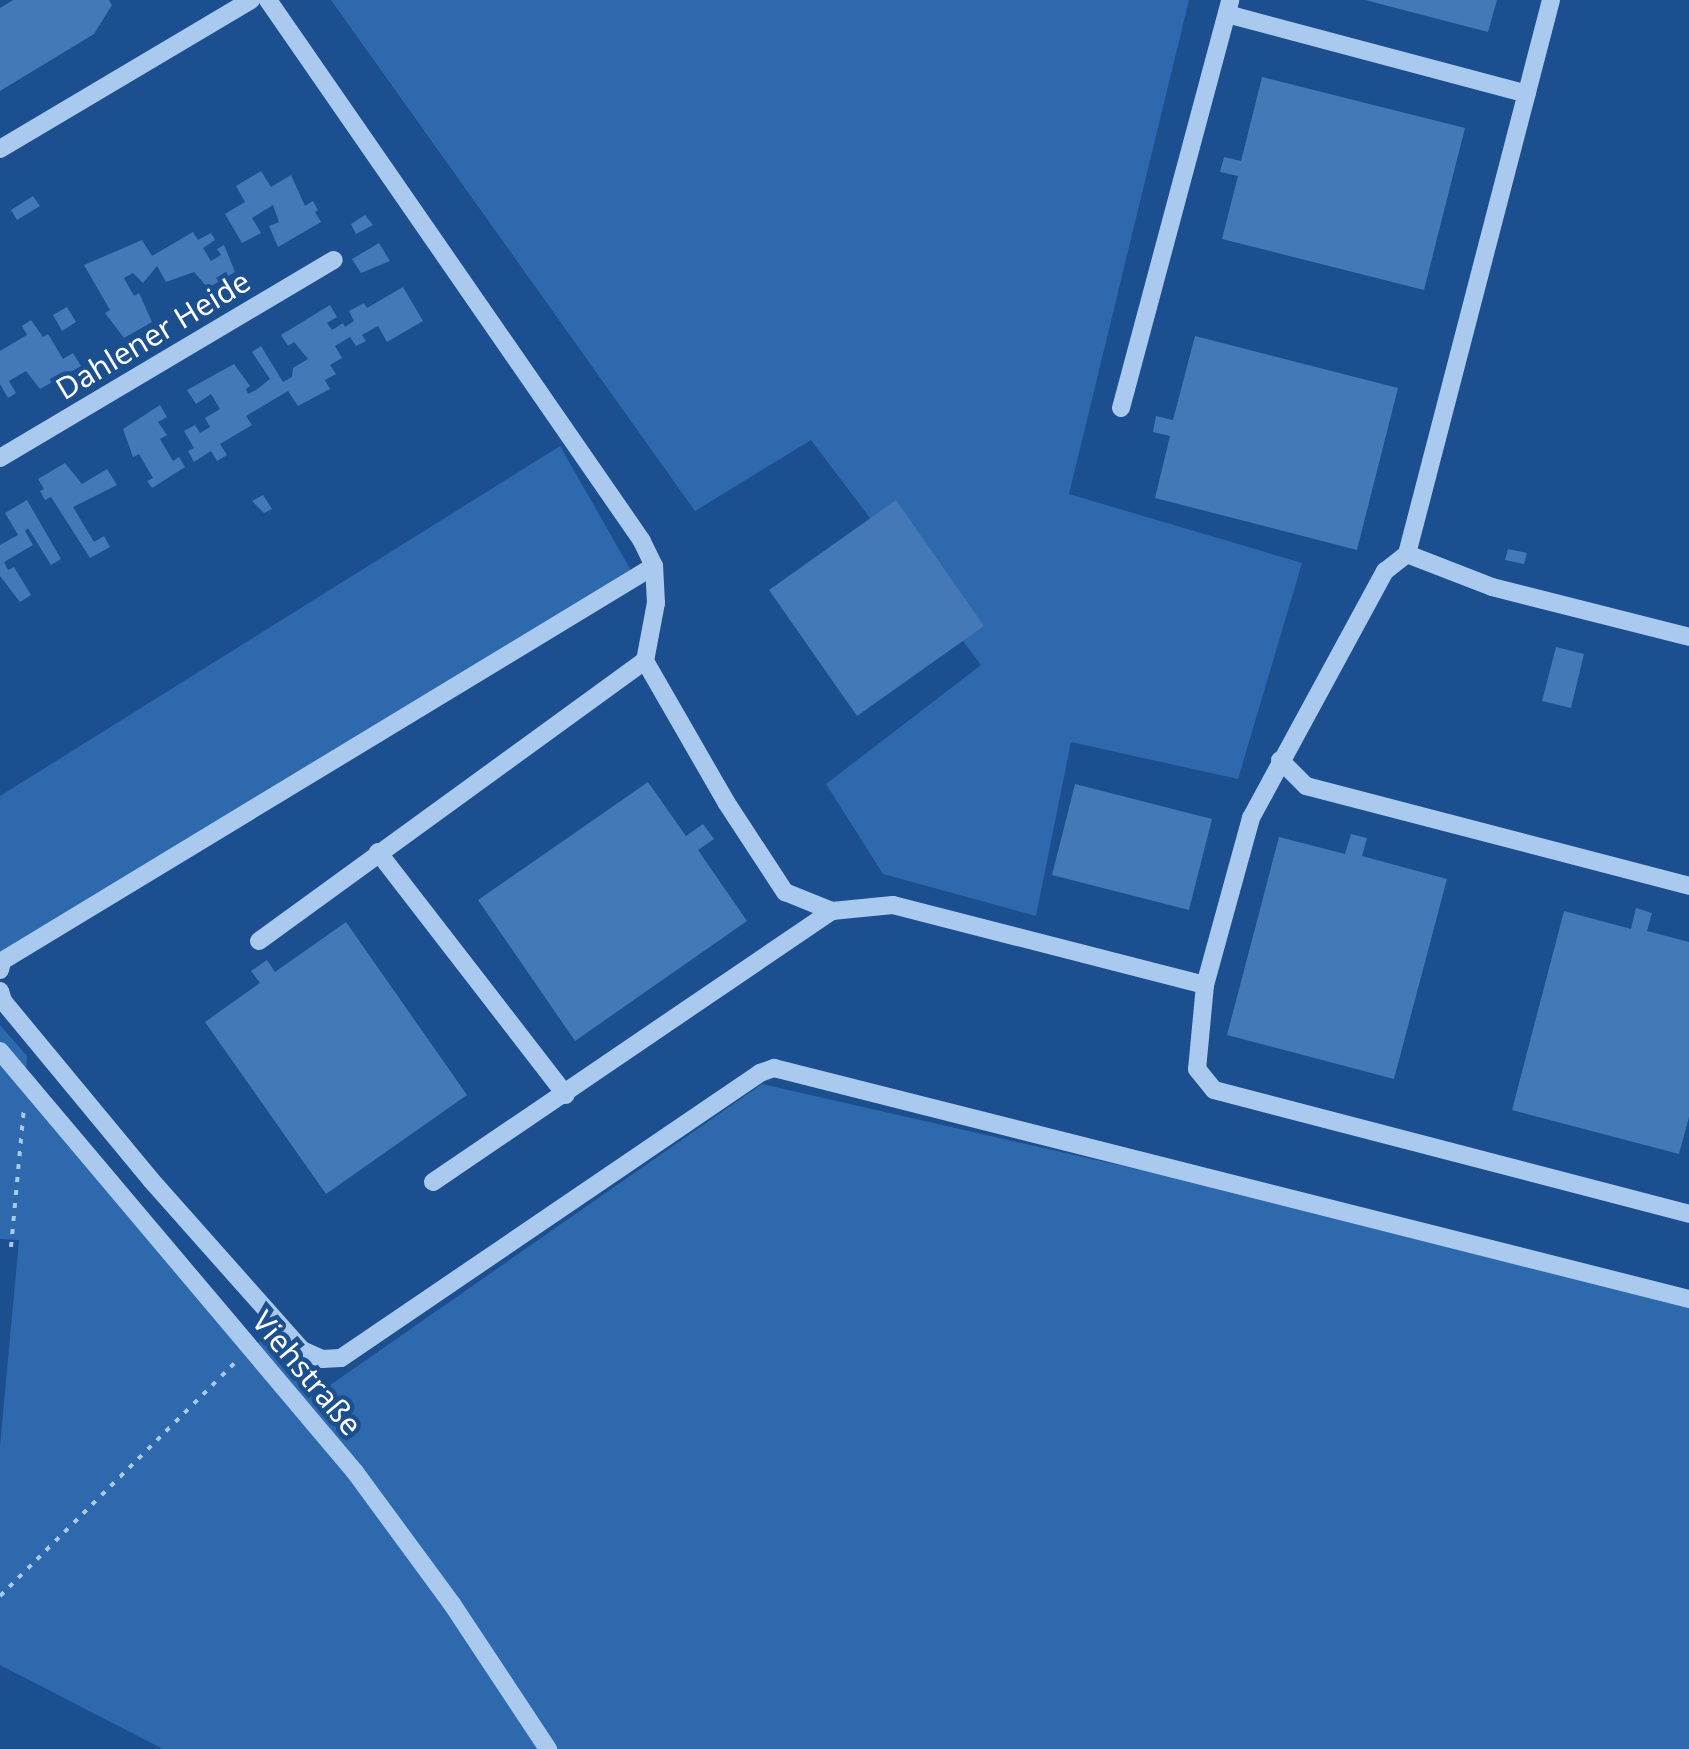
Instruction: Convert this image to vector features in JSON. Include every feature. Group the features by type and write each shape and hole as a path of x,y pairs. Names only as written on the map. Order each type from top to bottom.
{"street":[{"path":"0,149 251,0"},
{"path":"268,0 642,541 654,566 656,603 645,661 726,802 785,892 832,911 893,906 1205,985"},
{"path":"1551,0 1406,554 1385,571 1251,818 1205,985 1197,1069 1214,1090 1689,1214"},
{"path":"1121,408 1228,7 1527,94"},
{"name":"Dahlener Heide","path":"0,458 334,260"},
{"path":"1406,554 1492,586 1689,637"},
{"path":"0,970 2,961 654,566"},
{"path":"259,941 645,661"},
{"path":"1280,760 1306,786 1689,886"},
{"path":"378,852 566,1095"},
{"path":"433,1182 832,911"},
{"path":"0,991 3,1001 151,1180 302,1350 322,1359 341,1358 760,1073 774,1068 1689,1299"},
{"name":"Viehstraße","path":"0,1051 355,1472 452,1604 548,1749"}],"path":[{"path":"10,1246 26,1092"},
{"path":"0,1596 250,1348"}],"shaded area":[{"path":"331,0 1189,0 1069,494 1302,563 1238,779 1071,742 1036,916 883,874 826,784 981,665 811,440 695,511"},
{"path":"560,446 633,574 0,958 0,796"},
{"path":"0,1025 27,1056 25,1092 249,1353 266,1335 316,1395 762,1084 1567,1267 1689,1301 1689,1749 163,1749 0,1665 0,1446 19,1240 0,1239"}],"building":[{"path":"13,0 109,0 112,5 94,34 0,91 0,8"},
{"path":"1365,0 1497,0 1488,32"},
{"path":"1262,77 1465,128 1424,290 1222,239 1238,176 1220,172 1224,157 1241,161"},
{"path":"261,171 271,187 291,175 305,206 313,201 321,222 278,247 269,226 279,222 273,205 252,218 261,233 242,243 225,214 245,202 236,186"},
{"path":"33,196 40,206 17,220 11,210"},
{"path":"365,215 373,225 356,234 351,224"},
{"path":"193,232 198,240 211,233 215,240 203,248 211,261 221,255 217,249 224,245 235,272 208,288 194,272 166,282 157,266 143,283 133,273 124,278 134,296 139,293 152,322 124,338 105,313 110,310 84,265 142,240 152,256"},
{"path":"379,243 390,261 361,273 352,259"},
{"path":"403,287 423,321 387,342 378,326 362,335 366,341 356,346 350,337 335,346 342,358 330,365 336,374 325,380 330,389 298,406 288,391 246,416 252,425 220,444 227,455 217,461 211,451 194,462 188,451 194,448 184,431 195,425 200,433 210,427 205,418 220,409 211,394 196,404 187,390 234,364 250,386 246,389 248,394 256,390 270,379 252,352 261,346 283,382 292,377 293,368 308,359 294,342 288,346 281,335 330,305 337,317 327,323 332,330 343,323 345,327 354,321 349,311 364,303 367,308"},
{"path":"67,307 76,322 62,331 53,315"},
{"path":"31,320 43,337 48,334 63,359 73,353 81,366 40,389 26,371 9,381 16,393 8,398 0,384 0,351 27,335 22,326"},
{"path":"1195,336 1398,388 1357,550 1155,498 1170,436 1153,432 1156,416 1173,420"},
{"path":"160,405 167,417 158,422 167,435 160,439 173,461 179,457 185,467 152,488 147,481 153,478 139,454 133,457 123,429"},
{"path":"65,463 82,484 107,469 117,485 73,507 94,542 104,536 110,547 90,558 51,497 45,500 40,491 44,489 38,479"},
{"path":"263,495 272,509 264,513 252,501"},
{"path":"27,500 61,559 51,565 28,528 25,531 33,545 4,562 8,570 14,567 31,595 20,602 0,576 0,545 18,535 5,513"},
{"path":"896,500 984,626 857,716 769,590"},
{"path":"1508,549 1527,553 1524,564 1505,560"},
{"path":"1556,647 1584,654 1571,708 1542,701"},
{"path":"648,782 686,836 703,824 714,839 698,850 747,921 575,1041 478,900"},
{"path":"1075,784 1212,819 1189,910 1052,875"},
{"path":"1351,834 1367,838 1362,856 1447,879 1394,1079 1227,1035 1279,837 1345,854"},
{"path":"1636,908 1652,913 1647,931 1689,942 1689,1117 1679,1154 1512,1110 1564,911 1631,929"},
{"path":"346,922 467,1095 326,1194 205,1022 260,983 251,971 267,960 275,972"}]}
